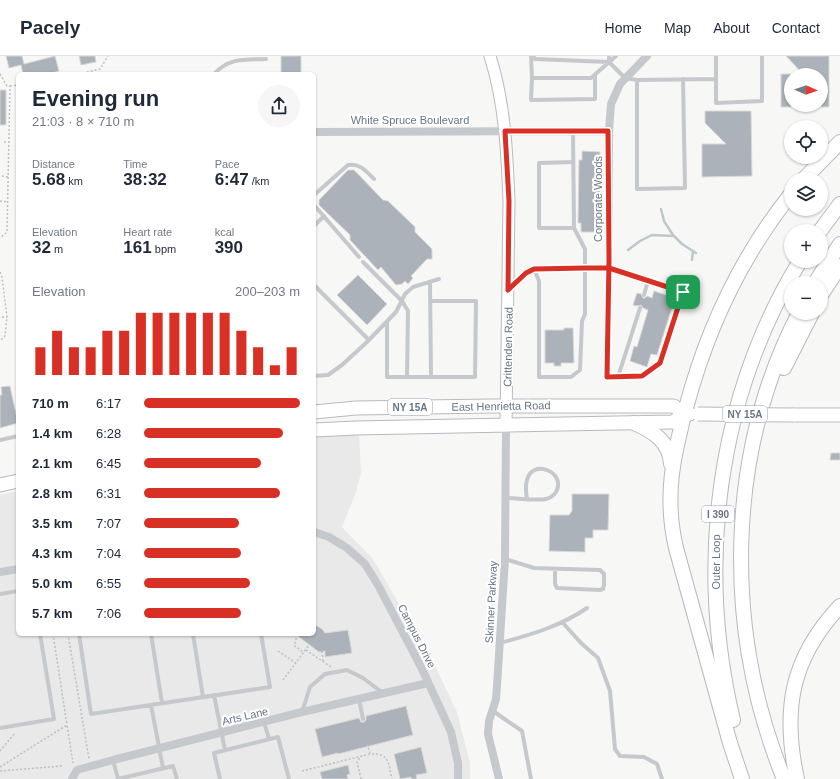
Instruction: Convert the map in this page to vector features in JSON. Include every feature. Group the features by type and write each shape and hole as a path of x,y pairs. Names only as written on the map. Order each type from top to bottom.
{"highway":[{"path":"811,172 840,142"},
{"path":"670,483 676,448 691,414 703,352 724,300 752,250 784,204"},
{"path":"825,224 840,204"},
{"path":"819,276 840,244"},
{"path":"828,284 840,266"},
{"name":"Outer Loop","path":"749,779 731,714 720,643 715,570 718,512 728,442 744,385 770,318 796,268"},
{"path":"828,289 840,273"},
{"name":"I 390","path":"784,779 766,731 758,704 745,634 741,563 744,506 752,450 762,408 780,355 796,320"},
{"path":"744,506 756,450 768,409 786,364 808,320"},
{"path":"634,423 655,434 660,438 666,447 670,462 670,514 676,548 730,743 742,779"},
{"path":"796,779 790,724 791,701 796,680 812,641 840,606"}],"main road":[{"name":"East Henrietta Road","path":"316,412 356,408 674,406 691,414 840,415"},
{"name":"East Henrietta Road","path":"316,430 674,422 691,414"},
{"path":"0,485 16,481"}],"street":[{"name":"Crittenden Road","path":"490,56 498,87 505,131 509,201 506,425"},
{"name":"Corporate Woods","path":"609,268 608,131 611,104 615,94 625,78 647,56"},
{"path":"505,131 608,131"},
{"name":"White Spruce Boulevard","path":"316,132 505,131"},
{"name":"Skinner Parkway","path":"499,779 488,734 489,721 493,711 498,686 505,559 506,425"},
{"name":"Campus Drive","path":"316,533 330,537 339,542 365,564 396,617 451,732 458,763 458,779"},
{"path":"0,572 16,569"},
{"name":"Arts Lane","path":"72,779 77,770 113,760 302,712 428,683"}],"lane":[{"path":"532,56 535,59 565,58 609,62 625,78 637,80 716,79"},
{"path":"532,56 531,100 595,99 595,75"},
{"path":"609,56 609,62"},
{"path":"532,78 591,78 616,56"},
{"path":"716,56 716,103 762,101 762,56"},
{"path":"216,72 219,68 231,62 266,59"},
{"path":"637,80 637,189 685,188 683,79"},
{"path":"534,269 538,282 539,377 571,377 580,370 582,321 586,314 585,249 574,228 573,131"},
{"path":"573,162 538,162 539,228 574,228"},
{"path":"316,193 348,165 354,164 360,166 374,179"},
{"path":"316,208 359,257"},
{"path":"316,224 324,216"},
{"path":"363,262 402,301 408,311 407,377"},
{"path":"508,290 526,273 534,269 609,268 683,292 660,363 642,376 607,377 609,268"},
{"path":"316,376 328,375 342,365 387,322 396,312 405,294 413,287 439,279"},
{"path":"644,295 648,281"},
{"path":"430,282 431,377"},
{"path":"316,289 369,340"},
{"path":"387,322 387,377 475,377 476,301 431,301"},
{"path":"618,377 640,308"},
{"path":"0,440 16,436"},
{"path":"506,498 540,500 551,497 555,494 558,483 554,474 541,468 532,472 526,481 526,499"},
{"path":"505,559 534,568 600,570 604,574 604,586 600,590 557,588 555,584 556,569"},
{"path":"0,594 16,591"},
{"path":"500,643 527,636 572,618 587,608"},
{"path":"562,622 598,658 610,690 615,749 620,756 644,757 657,764 662,779"},
{"path":"0,728 54,718 40,636"},
{"path":"79,636 91,714 270,687 261,636"},
{"path":"151,636 162,703"},
{"path":"193,636 203,697"},
{"path":"302,712 310,687 325,674 347,670 364,678 384,693"},
{"path":"214,695 220,733 225,750"},
{"path":"359,699 363,719"},
{"path":"150,705 163,768"},
{"path":"493,711 522,731 531,779"},
{"path":"264,722 269,739"},
{"path":"220,779 214,753 278,737 289,779"},
{"path":"113,760 118,779 174,766 177,779"}],"path":[{"path":"87,72 100,69 108,56"},
{"path":"0,74 7,86 16,85"},
{"path":"0,238 7,232 10,86"},
{"path":"4,142 9,142"},
{"path":"2,176 8,177"},
{"path":"0,201 8,202"},
{"path":"0,272 7,316 5,336 0,341"},
{"path":"2,317 7,316"},
{"path":"53,636 73,763"},
{"path":"68,636 89,759"},
{"path":"296,636 294,645 304,652"},
{"path":"283,680 309,645"},
{"path":"306,650 338,672"},
{"path":"278,651 296,663"},
{"path":"322,651 323,661"},
{"path":"0,767 67,725"},
{"path":"0,751 15,733"},
{"path":"367,744 370,754"},
{"path":"302,771 370,754 380,754 385,757 388,763 392,779"},
{"path":"361,756 357,762 361,779"},
{"path":"0,771 62,766"}],"shaded area":[{"path":"359,435 361,473 356,492 342,527 373,559 435,666 457,712 470,763 470,779 0,779 0,495 16,491 16,636 316,636 316,437"}],"building":[{"path":"6,56 22,56 24,64 55,56 59,71 23,72 21,65 9,68"},
{"path":"79,56 95,56 96,62 81,65"},
{"path":"281,56 301,56 301,72 281,72"},
{"path":"786,56 829,56 829,107 828,68 797,68"},
{"path":"781,74 784,74 784,107 781,107"},
{"path":"0,90 6,90 6,125 0,125"},
{"path":"705,111 751,111 752,176 702,177 702,144 726,144 705,123"},
{"path":"582,151 600,152 600,232 581,232 581,223 578,223 579,160 582,160"},
{"path":"348,170 354,170 383,200 388,201 415,227 415,232 432,249 432,259 427,259 411,276 413,278 408,284 405,281 402,284 396,285 381,267 378,270 350,240 350,235 319,205 319,200"},
{"path":"358,275 387,304 367,325 337,295"},
{"path":"654,291 675,298 657,355 651,354 647,367 630,361 634,346 637,347 648,310 643,308 641,305 633,305 637,293 641,294 643,298 647,296 652,298"},
{"path":"564,328 573,328 574,363 561,363 561,366 554,366 554,363 545,363 545,330 564,330"},
{"path":"10,386 16,414 16,424 0,428 0,395 2,395 1,387"},
{"path":"831,453 840,453 840,460 830,460"},
{"path":"572,494 609,494 608,530 593,530 593,538 585,538 585,552 549,551 550,515 569,515 572,511"},
{"path":"316,625 325,633 348,630 352,653 325,657 325,651 319,652 298,636 316,636"},
{"path":"406,706 413,735 322,757 315,729 359,718 361,722 364,722 366,720 366,716"},
{"path":"421,747 427,773 416,775 417,779 411,779 411,777 400,779 394,754"},
{"path":"348,765 350,774 347,775 348,779 322,779 320,772"}],"waterway":[{"path":"661,209 664,221 673,235"},
{"path":"628,250 640,241 652,235 674,236 682,244 696,253"},
{"path":"692,260 693,251"}],"route":[{"path":"683,292 609,268 534,269 526,273 508,290 509,201 505,131 608,131 609,268 607,377 642,376 660,363 683,292"}]}
